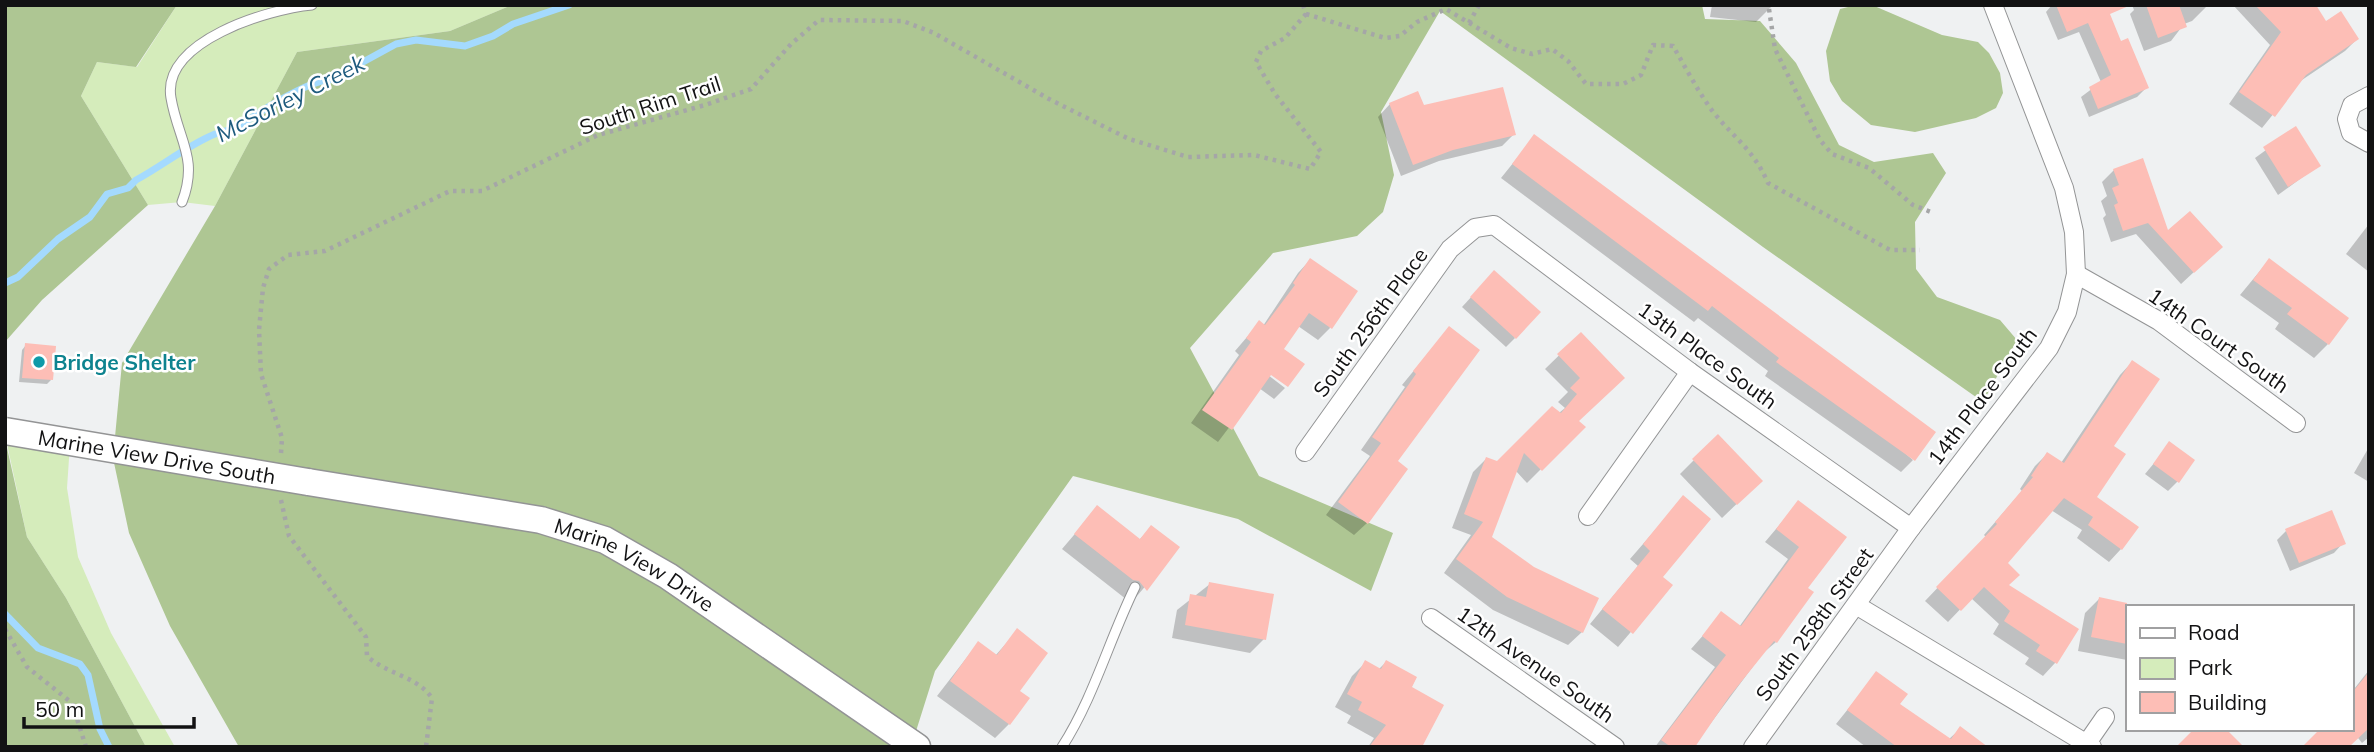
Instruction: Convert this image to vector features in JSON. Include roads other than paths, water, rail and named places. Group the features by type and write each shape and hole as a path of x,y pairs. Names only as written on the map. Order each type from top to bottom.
{"main road":[{"name":"Marine View Drive South","path":"5,431 308,482"},
{"name":"Marine View Drive","path":"308,482 541,520 605,540 668,576 918,747"}],"street":[{"name":"14th Place South","path":"1911,528 2049,348 2067,312 2076,274 2074,232 2064,188 1993,5"},
{"path":"2369,96 2352,105 2347,119 2356,138 2369,143"},
{"name":"13th Place South","path":"1479,226 1488,224 1502,228 1690,372 1911,528"},
{"name":"South 256th Place","path":"1305,452 1450,249 1479,226"},
{"name":"14th Court South","path":"2076,274 2159,321 2297,423"},
{"path":"1588,516 1690,372"},
{"name":"South 258th Street","path":"1753,747 1911,528"},
{"path":"1856,604 2090,745 2105,717"},
{"name":"12th Avenue South","path":"1431,618 1615,747"}],"lane":[{"path":"182,202 190,161 171,97 172,81 182,60 202,41 240,24 312,5"},
{"path":"1062,747 1086,707 1114,629 1135,587"}],"waterway":[{"name":"McSorley Creek","path":"5,283 18,277 58,239 90,217 107,194 128,188 136,180 195,144 238,127 297,91 330,80 396,44 416,40 465,46 493,36 513,24 569,5"},
{"name":"McSorley Creek","path":"5,614 38,648 80,664 88,675 100,729 109,747"}],"place":[{"name":"Bridge Shelter","path":"39,362"}]}
